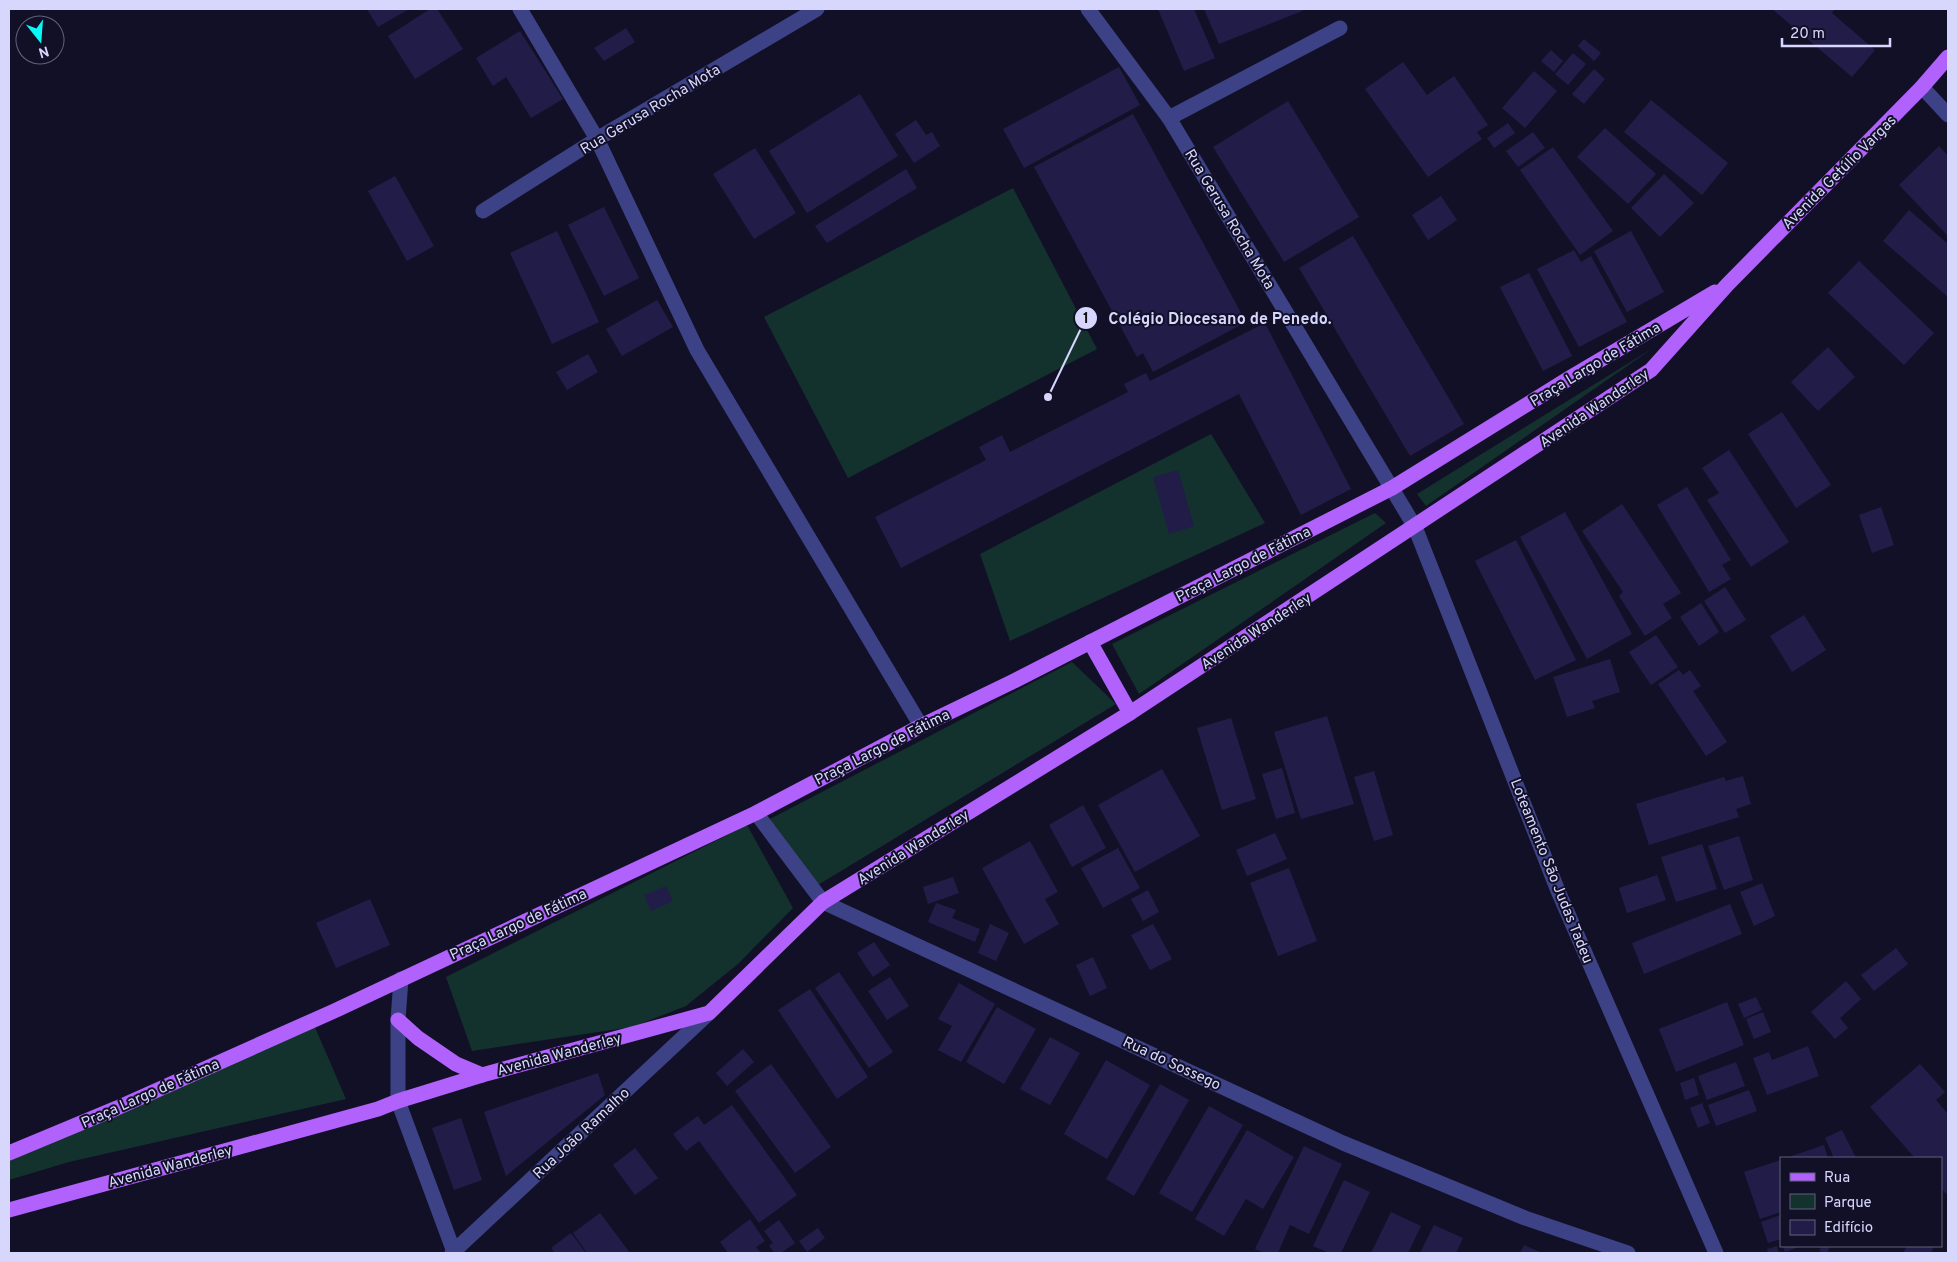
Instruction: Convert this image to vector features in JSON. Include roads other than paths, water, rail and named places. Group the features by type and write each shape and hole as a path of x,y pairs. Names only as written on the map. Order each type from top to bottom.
{"main road":[{"name":"Avenida Getúlio Vargas","path":"1727,285 1922,87 1948,57"},
{"name":"Praça Largo de Fátima","path":"9,1153 168,1086 756,813 922,726 1392,488 1727,285"},
{"name":"Avenida Wanderley","path":"9,1210 378,1109 482,1075 709,1013 823,902 1130,713 1651,370 1727,285"},
{"path":"1090,642 1130,713"},
{"path":"398,1020 418,1038 456,1064 482,1075"}],"street":[{"path":"520,9 597,139 697,350 922,726"},
{"name":"Rua Gerusa Rocha Mota","path":"484,211 597,139 817,9"},
{"name":"Rua Gerusa Rocha Mota","path":"1088,9 1169,118 1392,488"},
{"path":"1169,118 1340,28"},
{"path":"1922,87 1948,115"},
{"name":"Loteamento São Judas Tadeu","path":"1392,488 1415,527 1558,890 1716,1253"},
{"name":"Rua do Sossego","path":"756,813 823,902 1343,1143 1525,1218 1628,1253"},
{"path":"401,979 398,1020 398,1101 453,1253"},
{"name":"Rua João Ramalho","path":"453,1253 709,1013"}],"place":[{"name":"Colégio Diocesano de Penedo.","path":"1048,397"}]}
